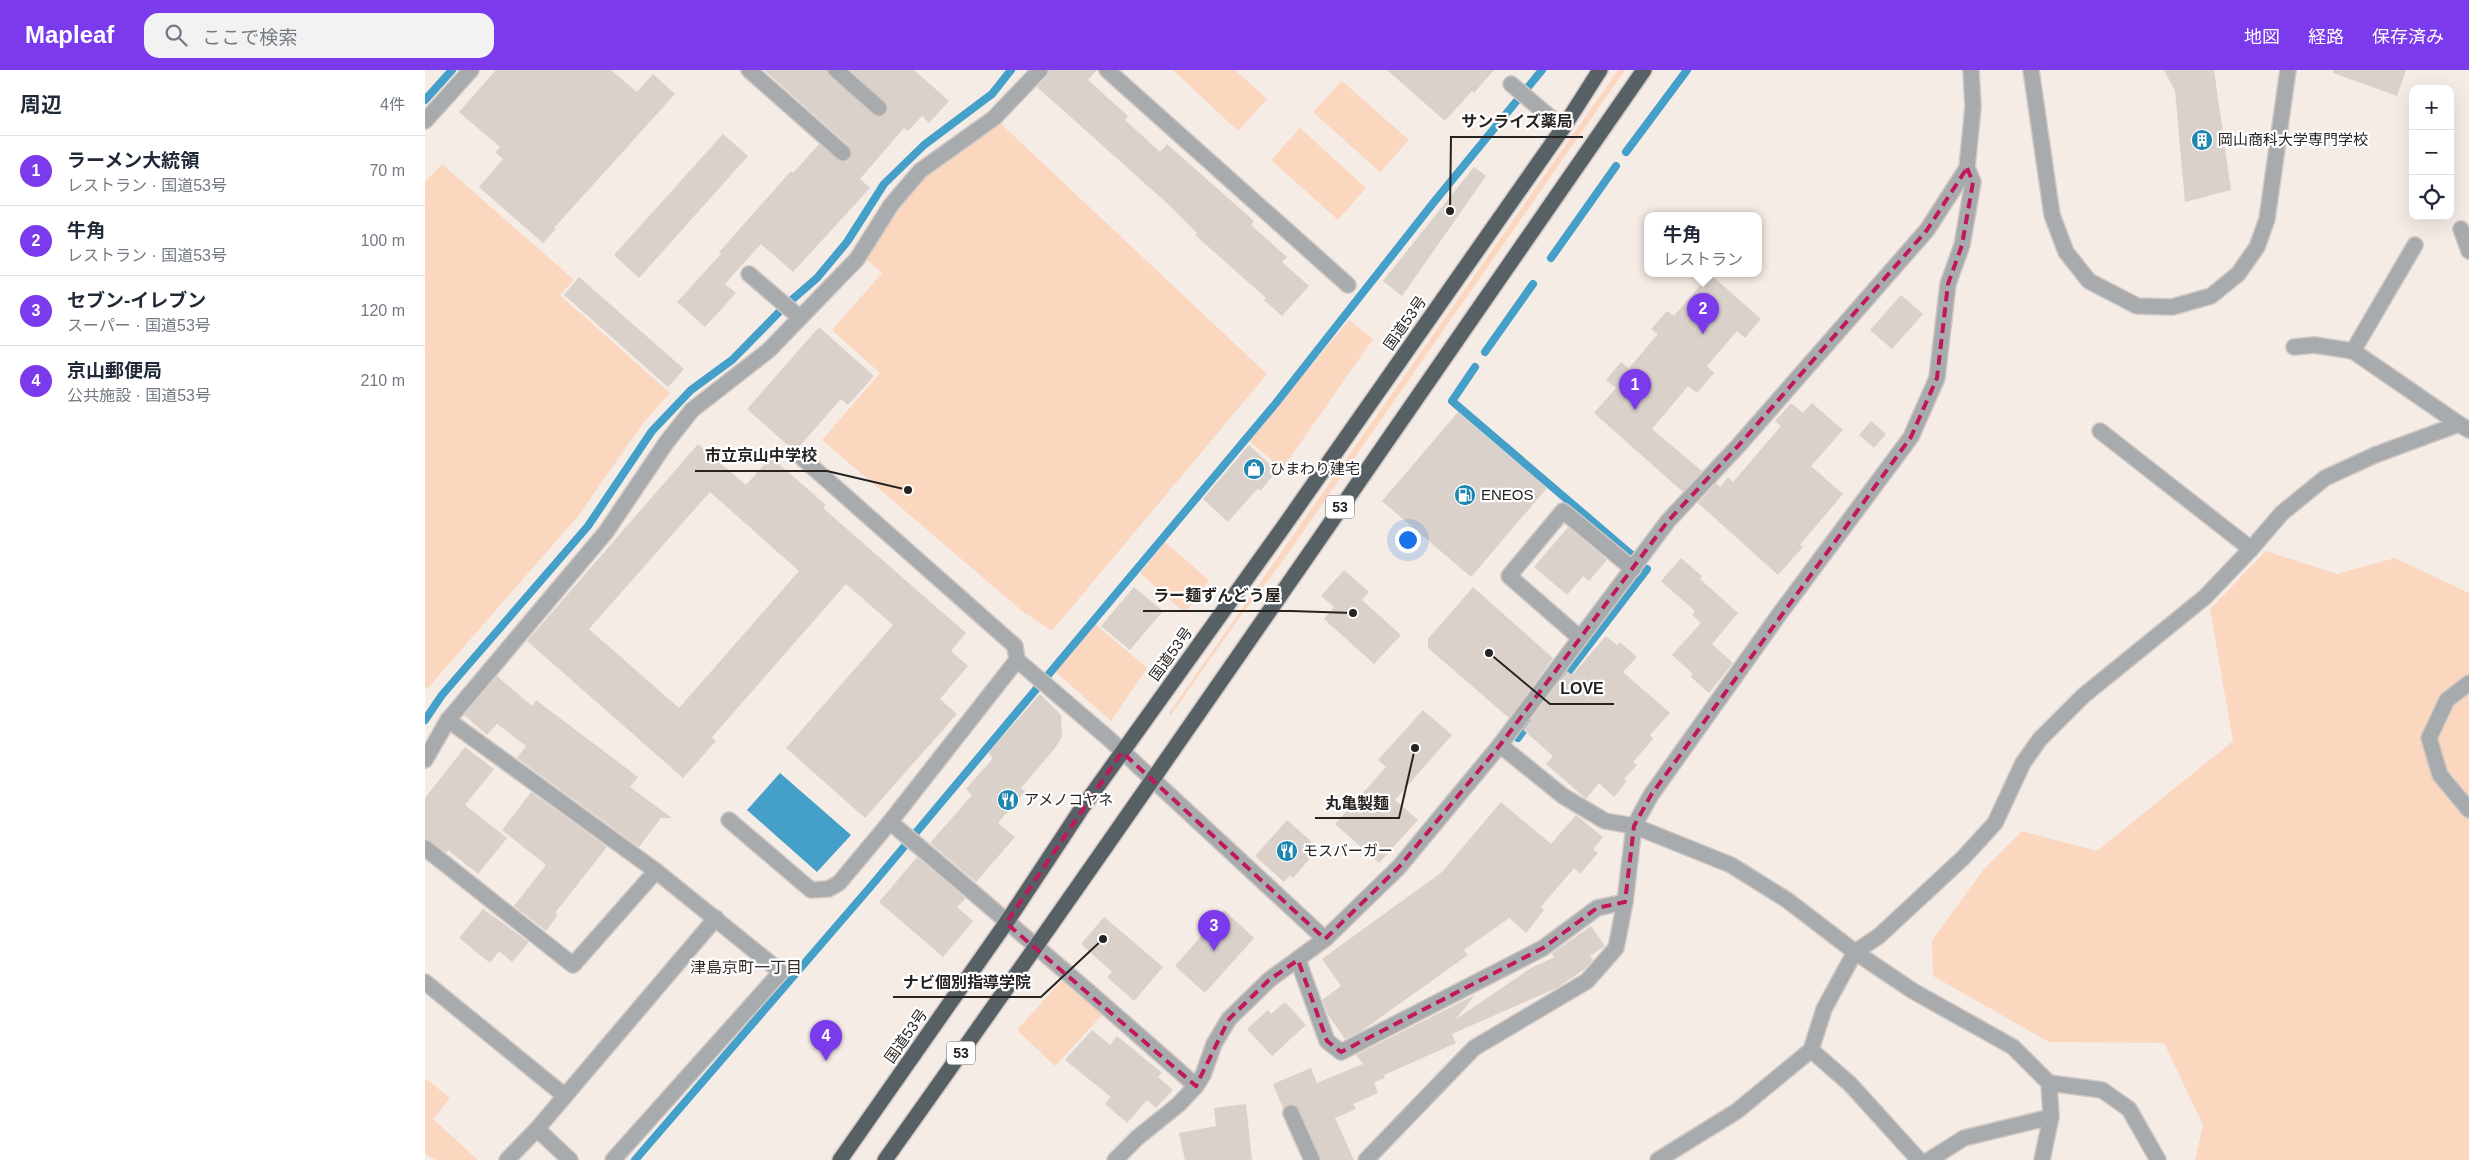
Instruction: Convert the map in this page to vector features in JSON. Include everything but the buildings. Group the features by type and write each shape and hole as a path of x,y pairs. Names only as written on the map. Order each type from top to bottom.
{"highway":[{"name":"国道53号","path":"840,1160 1006,923 1080,811 1282,529 1563,128 1600,70"},
{"name":"53","path":"885,1160 1153,781 1322,532 1644,70"}],"street":[{"path":"425,122 471,70"},
{"path":"749,70 843,153"},
{"path":"836,70 879,108"},
{"path":"425,760 448,720 606,532 666,443 692,410 769,350 797,316 857,259 891,205 920,171 994,118 1040,70"},
{"path":"1107,70 1347,285"},
{"path":"1115,1160 1137,1138 1178,1105 1196,1086 1203,1074 1214,1044 1229,1019 1269,980 1325,939 1399,867 1500,745 1668,521 1739,446 1927,230 1967,168 1973,107 1971,70"},
{"path":"2031,70 2052,215 2066,252 2089,281 2137,306 2172,307 2211,296 2238,274 2257,247 2267,219 2288,70"},
{"path":"1519,90 1563,128"},
{"path":"1366,1160 1474,1048 1587,981 1616,948 1625,902 1634,826 1651,795 1777,616 1911,437 1937,378 1948,284 1962,244 1973,182 1967,168"},
{"path":"2461,229 2469,251"},
{"path":"2353,351 2415,245"},
{"path":"749,274 797,316"},
{"path":"2294,347 2314,345 2353,351 2464,427"},
{"path":"1658,1160 1737,1111 1811,1050 1824,1009 1855,952 1886,930 1963,858 1995,823 2023,764 2040,740 2083,696 2205,597 2282,513 2325,478 2375,455 2464,427"},
{"path":"2101,431 2251,549"},
{"path":"800,456 1015,646 1017,660 1123,752 1325,939"},
{"path":"1581,638 1509,576 1563,510 1633,569"},
{"path":"729,820 811,890 828,889 839,883 890,822 1017,660"},
{"path":"2469,683 2447,700 2429,738 2440,775 2469,810"},
{"path":"448,720 656,871 781,972 613,1160"},
{"path":"1500,745 1563,796 1605,821 1634,826 1731,866 1787,900 1855,952 1913,990 2013,1048 2049,1083 2102,1090 2129,1109 2158,1160"},
{"path":"890,822 1006,923 1036,945 1196,1086"},
{"path":"425,848 573,965 656,871"},
{"path":"1298,960 1327,1041 1341,1052 1543,948 1597,908 1625,902"},
{"path":"507,1160 537,1129 716,918"},
{"path":"425,982 565,1096"},
{"path":"1811,1050 1850,1084 1919,1160"},
{"path":"2042,1160 2051,1117 2049,1083"},
{"path":"1291,1113 1312,1160"},
{"path":"1929,1160 1964,1138 2051,1117"},
{"path":"537,1129 569,1160"}],"highlighted area":[{"path":"1967,168 1973,182 1962,245 1948,284 1937,378 1911,437 1651,795 1634,826 1625,902 1597,908 1543,948 1341,1052 1327,1041 1298,960 1269,980 1229,1019 1196,1086 1006,923 1122,752 1325,939 1399,867 1500,745 1668,521 1739,445 1927,230"}],"shaded area":[{"path":"1173,70 1235,70 1267,99 1238,131"},
{"path":"1618,70 1625,70 1279,566 1237,621 1171,715 1169,713"},
{"path":"1342,81 1409,140 1380,172 1313,112"},
{"path":"999,122 1267,374 1052,631 1022,611 822,440 880,373 832,330 882,273 866,259 896,208 923,175"},
{"path":"1300,128 1366,188 1338,220 1271,160"},
{"path":"442,164 574,280 560,295 670,393 643,423 579,515 427,689 425,687 425,182"},
{"path":"1349,320 1373,339 1282,469 1249,441"},
{"path":"1165,542 1209,580 1185,613 1140,573"},
{"path":"2266,551 2337,574 2395,558 2469,593 2469,1160 2195,1160 2203,1125 2164,1043 2049,1042 1933,976 1932,940 1984,869 2022,831 2097,851 2233,741 2210,609"},
{"path":"1095,624 1147,668 1111,721 1056,672"},
{"path":"1062,980 1103,1014 1055,1066 1017,1030"},
{"path":"425,1078 450,1098 433,1119 478,1160 436,1160 425,1154"}],"water":[{"path":"780,773 851,835 817,872 747,810"}],"waterway":[{"path":"425,100 452,70"},
{"path":"425,720 442,695 588,526 652,431 691,390 732,360 787,304 817,278 847,242 884,184 924,145 992,94 1011,70"},
{"path":"635,1160 872,885 1276,403 1434,202 1542,70"},
{"path":"1626,152 1687,70"},
{"path":"1551,258 1616,166"},
{"path":"1485,352 1533,284"},
{"path":"1475,367 1452,401 1633,556"},
{"path":"1562,680 1647,569"},
{"path":"1518,738 1529,723"}],"place":[{"name":"岡山商科大学専門学校","path":"2202,140"},
{"name":"サンライズ薬局","path":"1450,211"},
{"name":"牛角","path":"1703,334"},
{"name":"ラーメン大統領","path":"1635,410"},
{"name":"ひまわり建宅","path":"1254,469"},
{"name":"市立京山中学校","path":"908,490"},
{"name":"ENEOS","path":"1465,495"},
{"name":"ラー麺ずんどう屋","path":"1353,613"},
{"name":"LOVE","path":"1489,653"},
{"name":"丸亀製麺","path":"1415,748"},
{"name":"アメノコヤネ","path":"1008,800"},
{"name":"モスバーガー","path":"1287,851"},
{"name":"ナビ個別指導学院","path":"1103,939"},
{"name":"セブン-イレブン","path":"1214,951"},
{"name":"京山郵便局","path":"826,1061"}],"district":[{"name":"津島京町一丁目","path":"746,967"}]}
